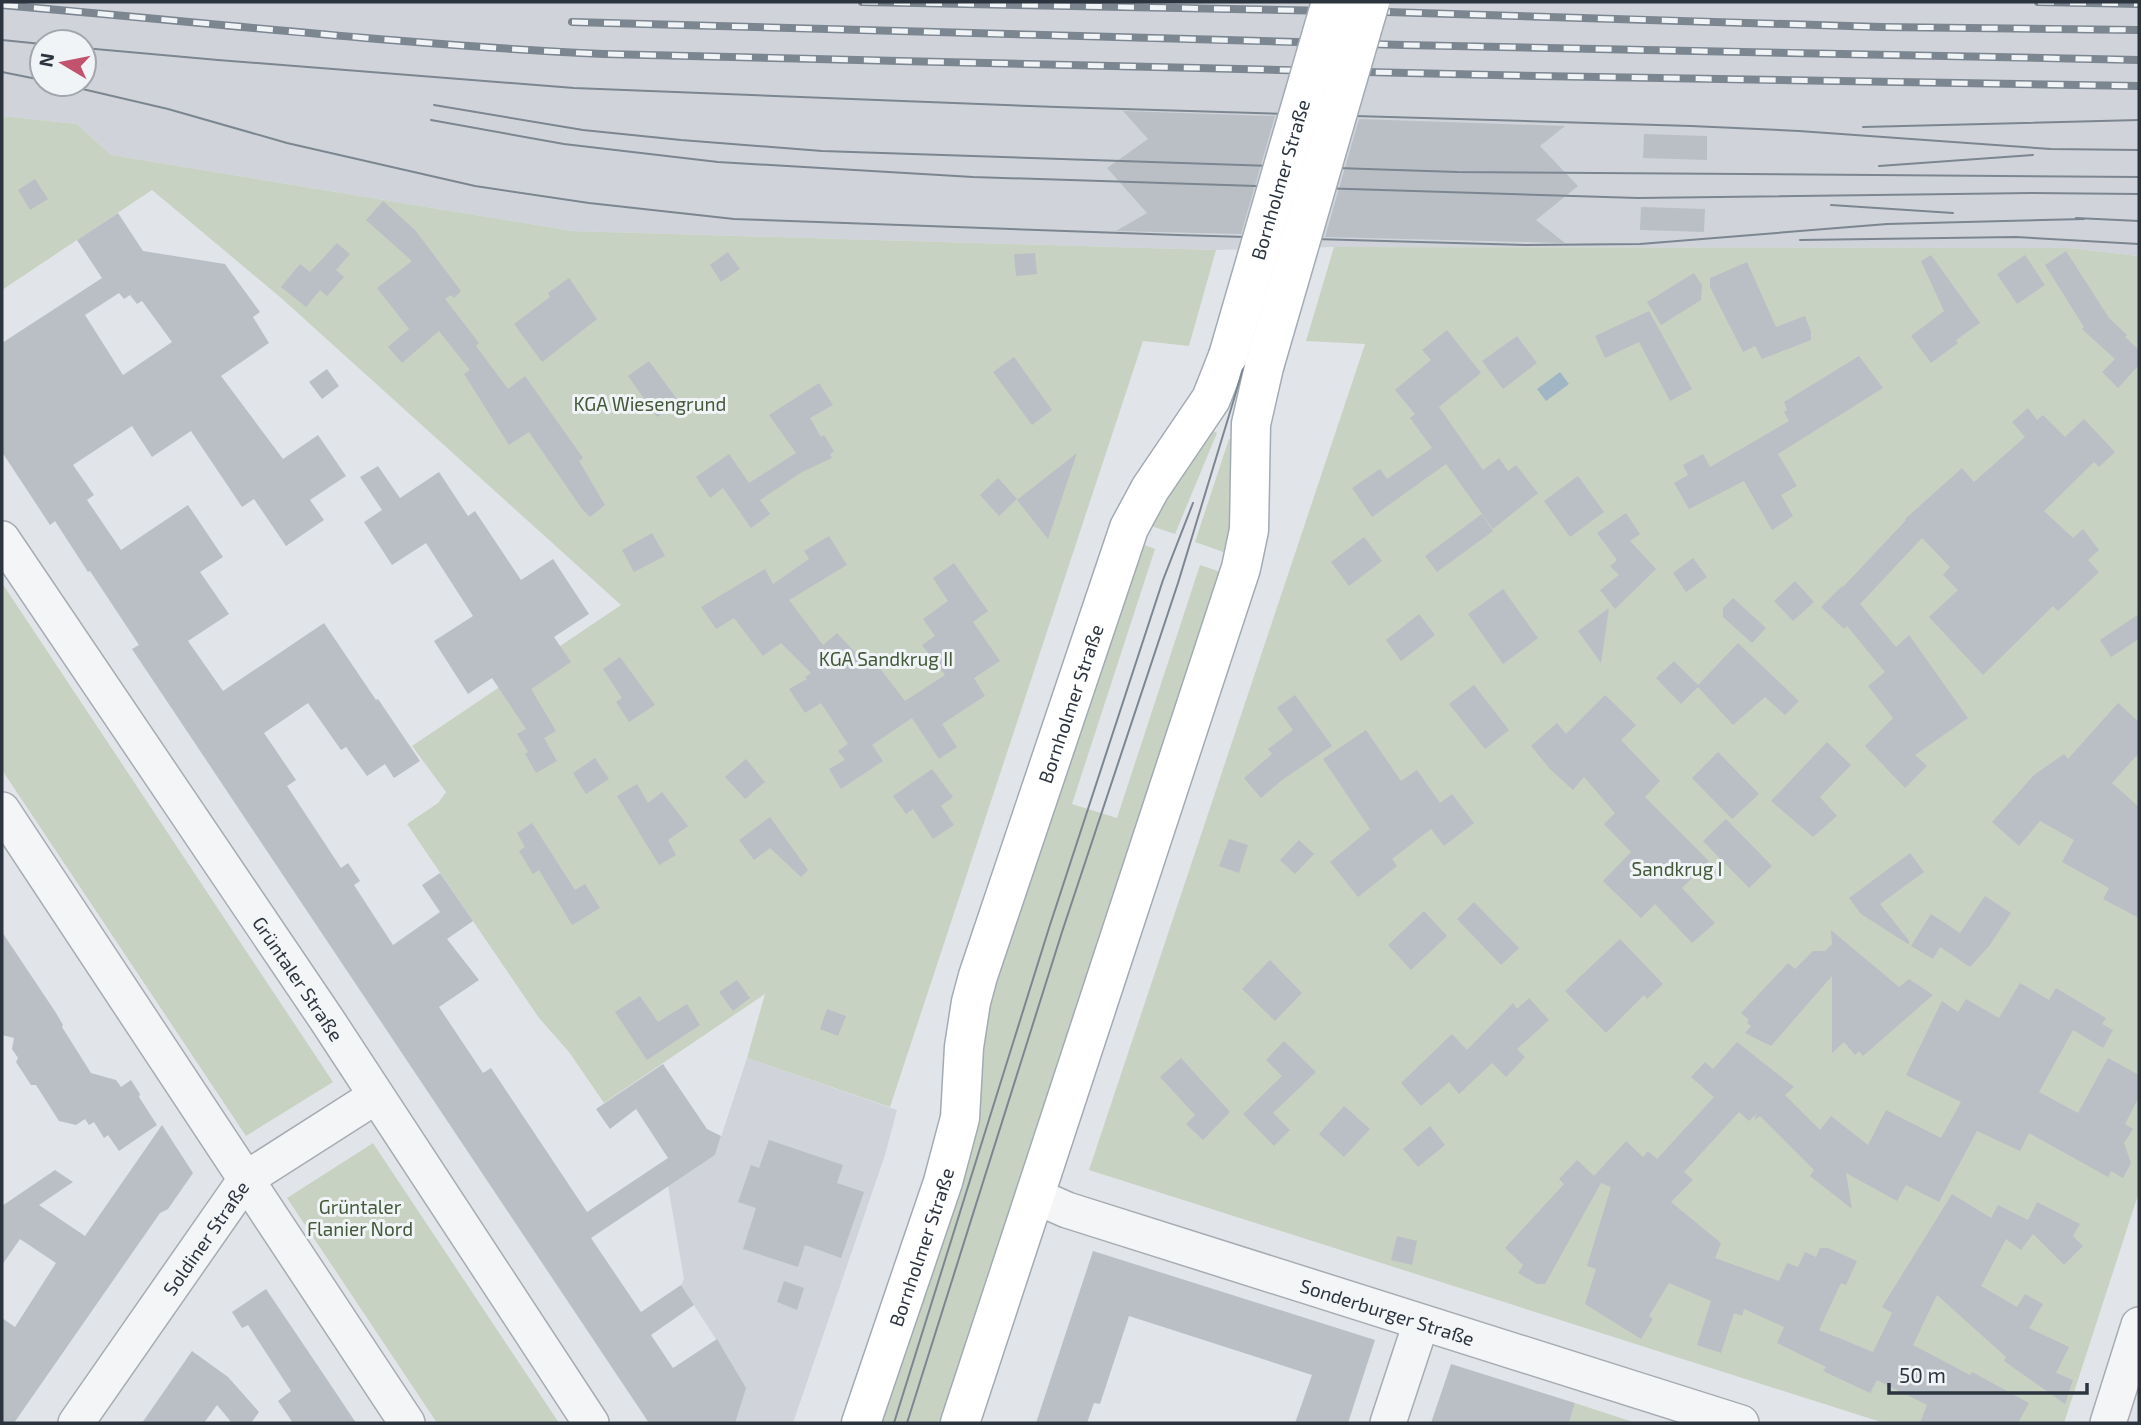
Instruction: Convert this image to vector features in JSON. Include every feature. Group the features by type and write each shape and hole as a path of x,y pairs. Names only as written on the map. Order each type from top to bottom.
{"main road":[{"name":"Bornholmer Straße","path":"862,1423 943,1182 960,1118 964,1047 978,976 1129,528 1150,489 1199,421 1228,356 1331,2"},
{"name":"Bornholmer Straße","path":"960,1423 1241,568 1249,530 1251,424 1264,367 1370,2"}],"street":[{"name":"Grüntaler Straße","path":"2,539 321,1010 591,1423"},
{"path":"2,810 319,1294 407,1423"},
{"name":"Soldiner Straße","path":"76,1423 246,1179 376,1097"},
{"name":"Sonderburger Straße","path":"1035,1196 1067,1210 1741,1423"},
{"path":"1388,1423 1421,1323"},
{"path":"2108,1423 2139,1325"}],"shaded area":[{"path":"2,2 2139,2 2139,256 2070,248 1334,247 1216,250 573,231 111,155 77,124 2,116"},
{"path":"747,1058 897,1110 885,1155 793,1423 649,1423 645,1417 730,1361 681,1285 684,1279 668,1186 715,1155"}],"green space":[{"path":"2,116 77,124 111,155 573,231 1216,250 1189,346 1143,341 890,1107 747,1058 765,994 604,1103 569,1052 539,1018 407,824 438,803 446,792 412,746 621,605 280,297 152,190 2,290"},
{"name":"Sandkrug I","path":"1334,247 2070,248 2139,256 2139,1192 2064,1423 1884,1423 1089,1170 1365,344 1306,341"},
{"path":"1208,428 1217,433 1175,534 1145,524"},
{"path":"1229,439 1238,439 1232,555 1195,542"},
{"path":"1137,542 1155,549 1072,804 1117,818 1200,565 1227,574 946,1423 880,1423 980,1026"},
{"path":"2,583 333,1082 246,1136 2,770"},
{"name":"Grüntaler Flanier Nord","path":"373,1143 559,1423 437,1423 287,1198"},
{"path":"1575,1403 1636,1423 1569,1423"}],"water":[{"path":"1560,372 1569,384 1546,401 1537,389"}],"building":[{"path":"1123,111 1275,116 1241,234 1116,231 1147,213 1107,168 1148,139"},
{"path":"1359,119 1565,126 1540,146 1578,186 1536,220 1565,243 1325,237"},
{"path":"1644,134 1707,136 1707,160 1643,158"},
{"path":"35,179 48,199 30,210 18,190"},
{"path":"383,201 415,230 461,291 454,298 451,295 445,299 479,343 476,346 508,389 525,376 583,458 579,461 605,505 590,517 529,432 509,445 464,374 470,370 439,331 402,363 388,347 409,329 377,288 412,261 366,220"},
{"path":"1641,207 1705,209 1704,232 1640,230"},
{"path":"118,213 143,251 225,264 260,312 253,317 269,343 221,376 283,459 318,435 346,476 310,500 324,520 286,546 254,499 242,507 191,431 152,457 132,426 73,465 94,495 87,500 121,550 188,505 223,557 200,572 229,614 188,641 223,691 324,623 420,761 394,778 385,764 367,776 346,747 341,750 308,703 264,733 296,780 287,786 341,868 348,863 360,881 354,885 393,945 440,912 422,885 440,873 473,921 447,939 479,980 439,1007 483,1073 491,1068 587,1212 668,1158 636,1109 610,1129 596,1109 663,1064 707,1129 721,1136 715,1155 591,1238 641,1312 681,1285 694,1305 651,1335 673,1368 717,1339 746,1388 735,1423 649,1423 132,649 139,645 90,571 88,572 55,521 50,525 2,452 2,343 102,278 77,240","holes":["119,293 124,299 130,295 137,304 142,301 172,342 123,375 85,315"]},
{"path":"337,243 350,254 336,270 344,277 327,296 320,290 306,307 281,287 300,264 310,272"},
{"path":"2066,251 2109,318 2139,350 2139,365 2118,388 2102,372 2115,359 2082,329 2084,327 2045,265"},
{"path":"728,252 740,269 721,282 710,265"},
{"path":"1035,253 1037,274 1016,276 1014,254"},
{"path":"1931,255 1980,323 1931,363 1911,336 1944,311 1921,261"},
{"path":"2025,255 2045,285 2017,304 1997,274"},
{"path":"1747,262 1776,327 1805,316 1811,340 1762,359 1755,346 1743,352 1710,287 1710,278"},
{"path":"1694,273 1702,285 1701,300 1661,325 1647,302"},
{"path":"569,278 597,319 542,362 514,324 550,297 548,293"},
{"path":"1649,311 1692,389 1670,401 1639,342 1605,358 1595,336"},
{"path":"1447,330 1481,373 1439,407 1483,470 1499,458 1508,471 1516,465 1538,493 1493,529 1446,464 1372,517 1352,488 1380,469 1387,479 1432,448 1410,418 1415,414 1395,390 1431,360 1422,350"},
{"path":"1517,336 1537,363 1503,389 1482,361"},
{"path":"1859,356 1883,388 1778,454 1797,486 1781,495 1793,516 1772,530 1744,481 1689,509 1674,483 1688,475 1683,465 1703,454 1710,467 1789,421 1784,412 1787,410 1784,402"},
{"path":"1014,357 1052,410 1032,425 993,372"},
{"path":"649,361 679,402 657,417 628,376"},
{"path":"327,369 339,386 322,399 309,382"},
{"path":"819,383 833,405 810,418 821,437 824,435 834,451 830,454 832,458 802,472 760,500 770,514 751,528 723,488 710,498 696,477 729,454 749,483 796,453 769,415"},
{"path":"2028,408 2037,420 2043,415 2065,437 2084,419 2115,452 2099,467 2094,462 2044,511 2073,538 2083,529 2099,550 2088,560 2099,572 2058,611 2053,606 1983,675 1929,617 1958,590 1943,575 1950,567 1922,538 1860,604 1896,647 1909,635 1968,718 1915,755 1927,766 1905,788 1865,746 1893,718 1868,686 1885,672 1847,626 1844,629 1821,607 1843,587 1905,519 1962,468 1974,482 2025,437 2012,422"},
{"path":"1077,453 1048,539 1017,500"},
{"path":"378,466 400,498 439,472 468,516 475,511 521,580 553,559 589,614 554,637 571,662 531,689 556,731 544,738 557,761 536,773 517,734 526,729 492,678 468,694 434,641 473,616 426,543 392,565 364,522 382,510 360,477"},
{"path":"1578,476 1604,512 1570,537 1544,501"},
{"path":"998,478 1017,499 999,516 980,495"},
{"path":"1626,513 1640,534 1630,541 1656,569 1615,609 1600,590 1619,575 1610,566 1617,560 1597,533"},
{"path":"1482,514 1493,531 1437,572 1425,556"},
{"path":"652,533 665,556 634,572 622,550"},
{"path":"829,536 847,565 789,600 823,645 837,633 864,662 871,657 905,701 945,675 922,645 935,636 923,619 948,601 933,578 954,563 988,611 973,622 1000,661 974,678 985,696 942,724 957,747 939,759 912,718 872,745 883,761 841,789 829,769 845,760 838,751 848,744 821,703 805,713 789,689 807,679 805,677 811,673 781,643 763,656 734,618 716,629 701,607 765,569 773,584 809,559 804,551"},
{"path":"1364,537 1382,561 1349,586 1331,562"},
{"path":"1693,558 1707,577 1686,592 1673,573"},
{"path":"1795,581 1814,602 1793,621 1774,601"},
{"path":"1503,589 1538,638 1503,664 1468,614"},
{"path":"1733,598 1766,628 1752,643 1723,617 1723,608"},
{"path":"1609,608 1601,663 1578,631"},
{"path":"1419,614 1435,635 1401,661 1386,640"},
{"path":"2139,614 2139,639 2111,657 2100,640"},
{"path":"1738,643 1799,701 1785,715 1765,697 1733,725 1698,687 1681,704 1656,678 1674,661 1698,685"},
{"path":"620,657 655,705 629,722 616,702 622,698 603,669"},
{"path":"1474,685 1509,730 1485,749 1449,704"},
{"path":"1295,695 1332,746 1282,780 1261,798 1244,778 1272,754 1268,749 1293,730 1277,708"},
{"path":"1605,695 1636,725 1621,740 1660,781 1645,797 1709,861 1682,888 1715,923 1692,943 1655,904 1641,918 1603,881 1631,852 1604,824 1615,813 1584,777 1573,790 1550,769 1531,746 1557,723 1566,734"},
{"path":"2118,703 2139,722 2139,753 2112,783 2139,807 2139,918 2103,899 2109,888 2062,862 2074,840 2040,821 2019,846 1992,822 2034,775 2064,754 2068,759"},
{"path":"1366,730 1401,781 1417,770 1440,803 1452,794 1474,823 1444,846 1431,829 1392,859 1397,866 1358,897 1330,862 1370,829 1323,759"},
{"path":"1827,742 1851,765 1820,797 1837,816 1813,837 1771,801"},
{"path":"1718,752 1759,794 1732,819 1692,778"},
{"path":"595,758 609,779 586,794 573,773"},
{"path":"746,759 765,782 745,799 725,777"},
{"path":"932,769 953,797 941,806 954,825 933,839 913,809 906,814 893,796"},
{"path":"637,784 648,803 662,792 688,826 668,840 676,855 659,865 617,796"},
{"path":"770,817 808,870 801,877 770,848 754,860 739,840"},
{"path":"1726,819 1772,866 1749,888 1703,841"},
{"path":"532,823 575,890 585,884 600,908 572,925 539,870 533,874 519,851 525,847 517,833"},
{"path":"1229,839 1248,845 1239,873 1219,866"},
{"path":"1299,840 1314,854 1295,874 1280,860"},
{"path":"1910,853 1924,872 1880,904 1910,942 1908,944 1861,914 1849,898"},
{"path":"1985,896 2011,913 1989,946 1970,967 1940,947 1933,959 1911,946 1931,914 1960,933"},
{"path":"1474,902 1519,948 1501,965 1457,919"},
{"path":"1424,911 1447,936 1411,970 1388,945"},
{"path":"1831,930 1899,987 1909,979 1933,995 1863,1056 1859,1051 1855,1055 1844,1042 1832,1053 1832,976 1771,1046 1745,1033 1751,1026 1741,1013 1788,963 1795,969 1813,951 1825,951 1832,944"},
{"path":"2,932 56,1013 91,1073 116,1080 121,1087 131,1080 157,1125 119,1151 108,1135 104,1138 94,1122 89,1125 85,1119 76,1125 59,1121 36,1085 31,1085 16,1062 18,1058 12,1049 14,1038 2,1035"},
{"path":"1620,939 1663,984 1647,999 1644,995 1606,1033 1565,991"},
{"path":"1270,960 1302,993 1275,1021 1242,989"},
{"path":"737,980 750,998 733,1011 719,992"},
{"path":"2020,983 2049,1000 2056,988 2106,1018 2102,1024 2113,1030 2103,1048 2073,1030 2039,1092 2078,1113 2108,1058 2139,1075 2139,1097 2125,1124 2133,1129 2124,1143 2131,1163 2123,1178 2111,1171 2108,1177 2029,1133 2020,1151 1977,1131 1939,1202 1906,1185 1897,1201 1846,1173 1852,1209 1810,1176 1814,1170 1760,1116 1754,1120 1757,1113 1749,1121 1739,1112 1684,1172 1693,1180 1671,1202 1721,1243 1715,1258 1779,1281 1787,1263 1798,1267 1805,1252 1816,1257 1820,1248 1828,1248 1857,1261 1846,1285 1841,1283 1819,1330 1873,1352 1892,1313 1882,1307 1952,1194 1991,1218 1998,1205 2028,1220 2037,1202 2080,1224 2073,1236 2083,1246 2064,1265 2033,1234 2021,1250 2006,1239 1981,1286 2017,1307 2025,1294 2043,1304 2029,1328 2069,1347 2056,1373 2073,1380 2065,1404 2004,1361 2006,1357 1937,1295 1913,1345 1970,1375 1972,1372 2029,1403 2018,1423 1920,1423 1927,1405 1877,1380 1870,1393 1823,1371 1826,1367 1777,1343 1784,1327 1744,1309 1742,1316 1734,1313 1721,1353 1697,1345 1711,1301 1669,1283 1649,1316 1653,1319 1641,1339 1585,1304 1596,1269 1587,1266 1611,1187 1601,1183 1545,1284 1537,1284 1518,1273 1523,1265 1505,1248 1564,1184 1559,1179 1577,1160 1594,1176 1626,1141 1643,1157 1648,1151 1657,1159 1714,1097 1691,1077 1705,1062 1713,1069 1737,1042 1794,1087 1785,1095 1820,1130 1831,1116 1868,1145 1886,1110 1941,1138 1961,1102 1906,1075 1942,1001 1958,1012 1966,999 1999,1018"},
{"path":"640,996 658,1022 687,1004 700,1025 647,1060 615,1012"},
{"path":"1529,998 1549,1020 1517,1049 1525,1057 1506,1077 1492,1063 1459,1094 1449,1082 1421,1106 1401,1083 1452,1034 1467,1050 1513,1003 1517,1009"},
{"path":"827,1009 846,1016 838,1036 820,1029"},
{"path":"1284,1041 1316,1072 1273,1113 1290,1130 1274,1146 1243,1114 1282,1076 1266,1060"},
{"path":"1181,1058 1230,1112 1203,1140 1186,1124 1195,1115 1160,1077"},
{"path":"1344,1106 1370,1129 1344,1157 1319,1134"},
{"path":"162,1125 193,1173 168,1209 160,1213 14,1423 2,1423 2,1318 15,1327 56,1263 20,1239 2,1265 2,1206 55,1170 73,1182 39,1205 85,1236"},
{"path":"1430,1126 1445,1145 1418,1167 1403,1149"},
{"path":"769,1140 843,1165 837,1183 864,1192 841,1258 805,1245 798,1267 743,1249 756,1208 738,1202 751,1165 759,1168"},
{"path":"1397,1236 1417,1241 1412,1265 1391,1260"},
{"path":"1093,1251 1375,1340 1348,1423 1295,1423 1312,1375 1129,1316 1100,1404 1094,1403 1087,1423 1036,1423"},
{"path":"784,1281 804,1288 797,1310 777,1302"},
{"path":"266,1289 356,1423 293,1423 278,1401 291,1391 248,1325 242,1328 232,1312"},
{"path":"192,1351 228,1377 259,1412 251,1423 232,1423 217,1405 204,1423 142,1423"},
{"path":"1451,1364 1575,1403 1569,1423 1431,1423"}],"tram line":[{"path":"907,1423 1062,932 1178,583 1349,2"},
{"path":"2,40 28,43"},
{"path":"98,49 574,88 1057,107 1691,126 2051,149 2139,150"},
{"path":"2,72 28,77"},
{"path":"98,93 168,109 287,143 475,186 589,203 734,219 1526,245 1640,244 1887,224 2084,219"},
{"path":"434,105 583,130 822,151 1457,172 2139,177"},
{"path":"431,120 564,144 718,162 973,177 1638,198 2139,194"},
{"path":"1863,127 2139,120"},
{"path":"1879,166 2033,155"},
{"path":"1831,205 1953,213"},
{"path":"2076,218 2139,221"},
{"path":"1800,240 2016,237 2139,244"},
{"path":"894,1423 1049,928 1163,580 1193,503"}],"railway":[{"path":"862,2 1387,12 1881,27 2139,30"},
{"path":"2038,2 2139,4"},
{"path":"2,5 378,39 604,54 1538,76 2139,86"},
{"path":"572,22 1404,45 2139,60"}],"park label":[{"name":"KGA Wiesengrund","path":"650,403"},
{"name":"KGA Sandkrug II","path":"886,658"}]}
